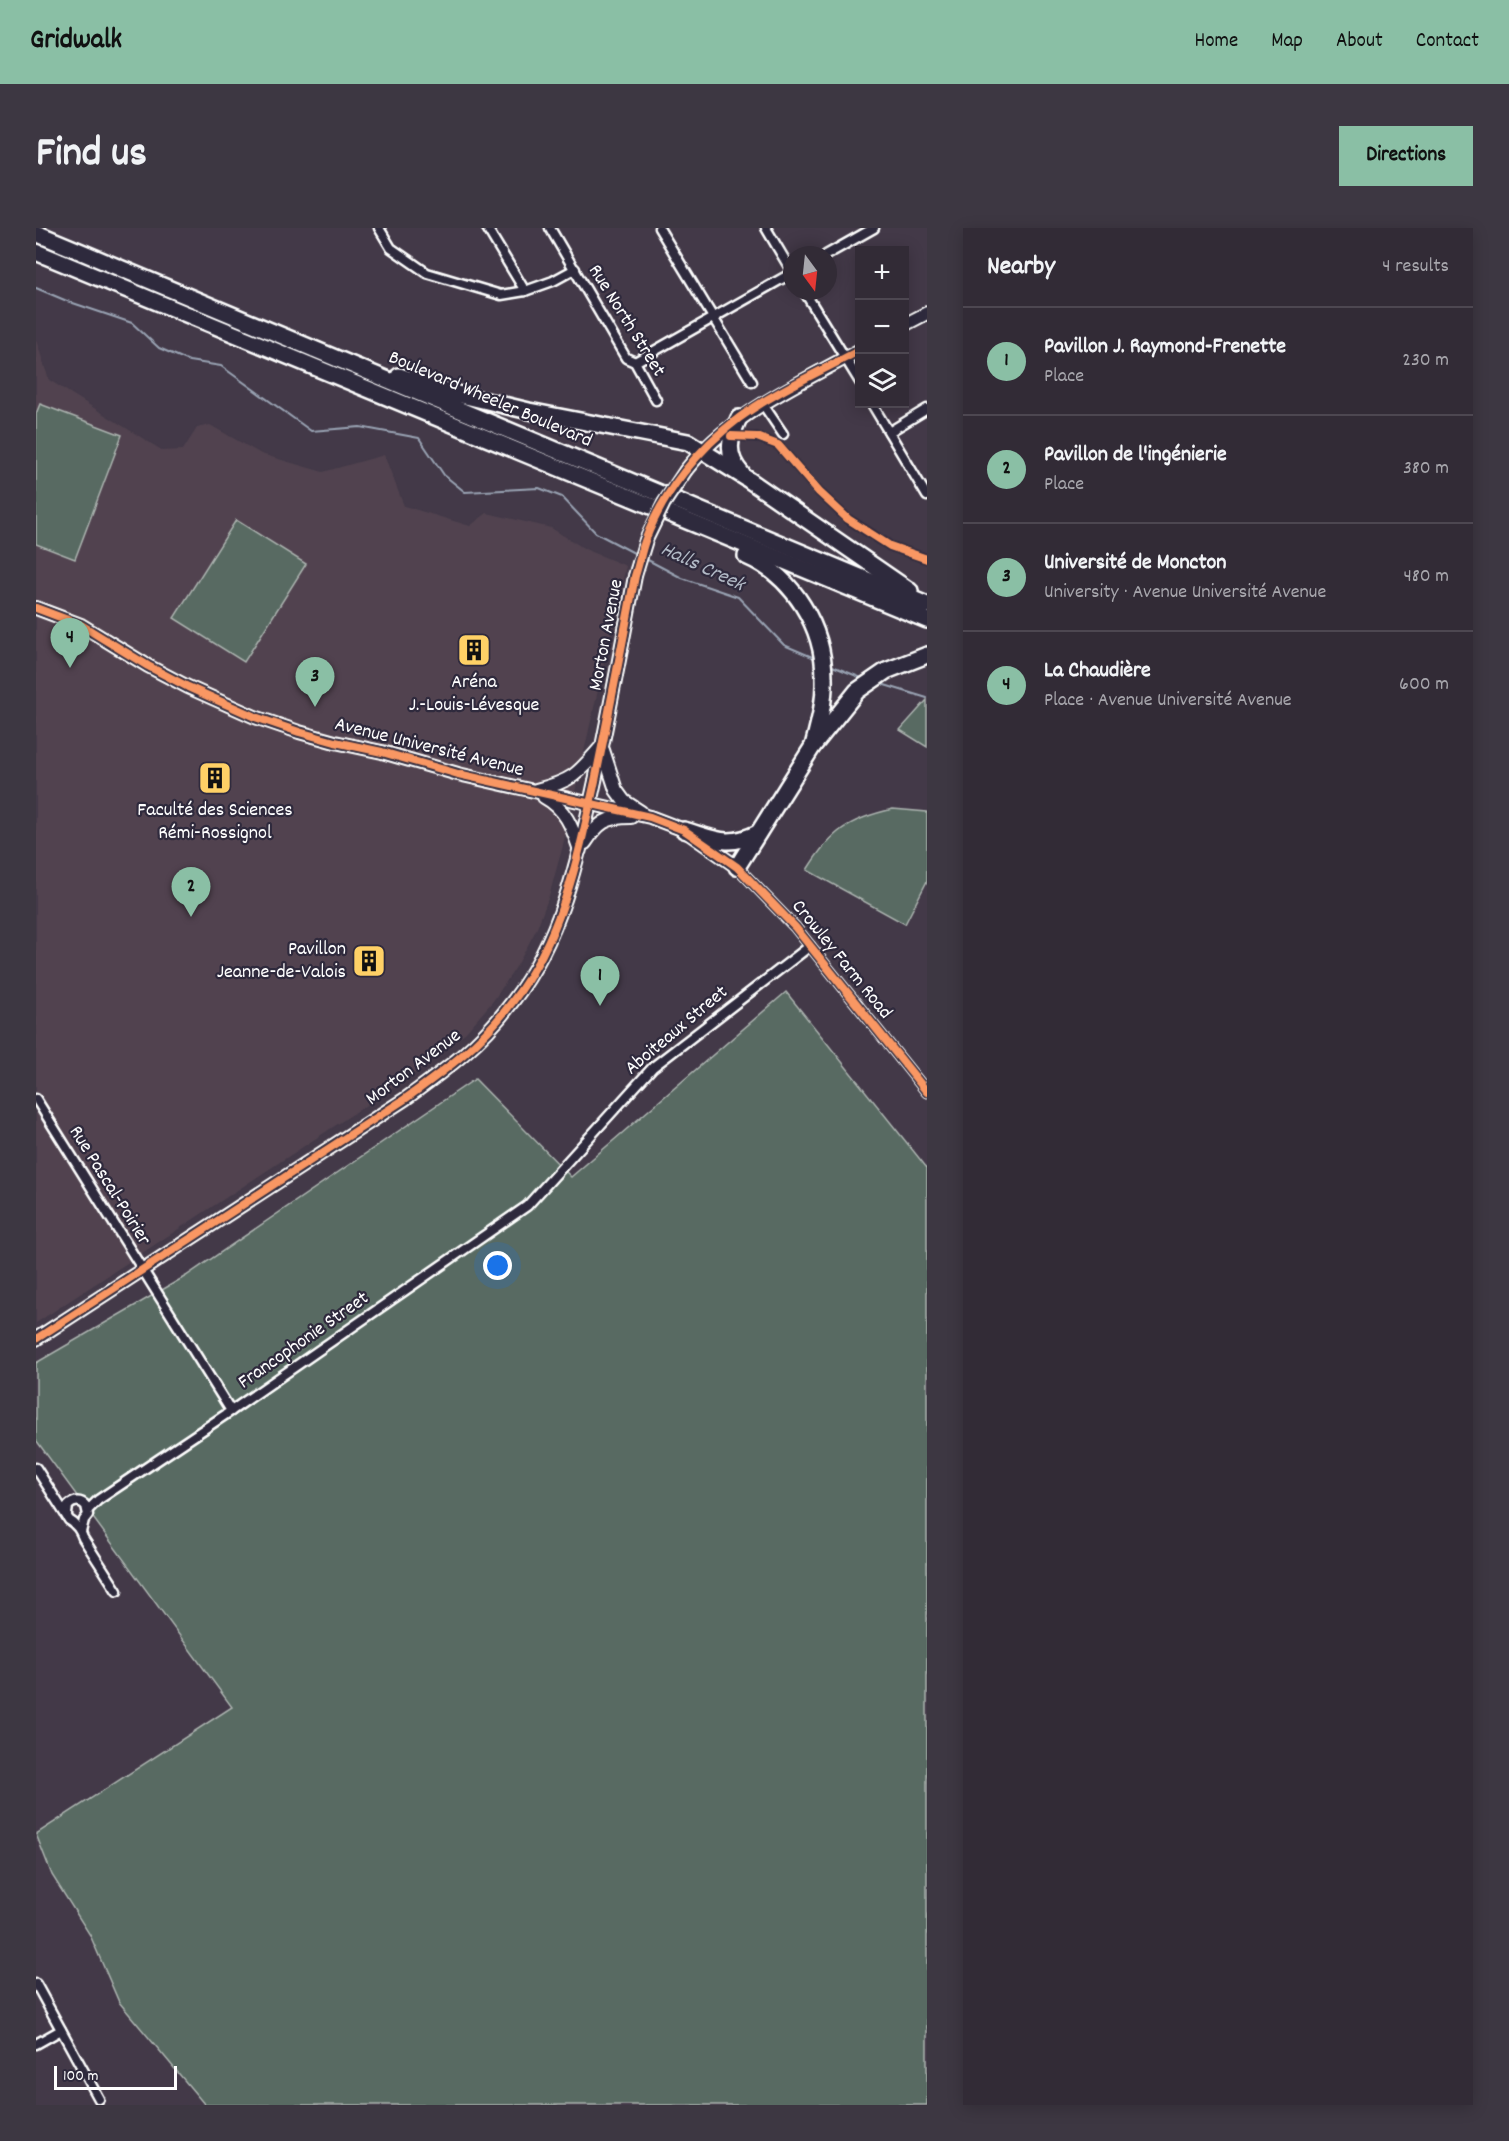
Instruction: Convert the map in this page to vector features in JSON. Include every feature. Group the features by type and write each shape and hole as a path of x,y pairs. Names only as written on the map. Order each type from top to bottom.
{"highway":[{"name":"Boulevard Wheeler Boulevard","path":"36,233 927,605"},
{"name":"Boulevard Wheeler Boulevard","path":"36,252 927,620"},
{"path":"352,365 529,411 688,442 748,480 911,592 927,599"},
{"path":"739,418 730,441 734,464 748,480"},
{"path":"572,473 619,500 762,563 791,589 809,615 820,643 824,677 822,711 813,746"},
{"path":"737,867 813,746 857,692 886,671 927,655"},
{"path":"684,830 726,842 743,841 758,833"}],"street":[{"path":"379,228 392,248 427,273 501,295 525,291 553,281 574,268"},
{"path":"487,228 525,291"},
{"name":"Rue North Street","path":"550,228 626,358 635,362 656,400"},
{"path":"659,228 752,382"},
{"path":"766,228 783,257"},
{"path":"837,249 874,228"},
{"path":"635,362 783,277"},
{"path":"810,300 855,374"},
{"path":"909,322 927,313"},
{"name":"Morton Avenue","path":"36,1339 405,1099 459,1060 491,1029 514,1000 552,938 580,850 635,576 646,540 664,503 701,451 739,418 855,353"},
{"path":"762,403 783,434"},
{"path":"874,408 927,496"},
{"path":"889,432 927,409"},
{"name":"Avenue Université Avenue","path":"36,609 81,626 168,676 255,717 335,742 382,752 458,774 590,803"},
{"path":"533,791 560,784 574,777 602,746 616,789 624,801 650,818"},
{"path":"533,791 555,803 563,811 572,826 580,850"},
{"name":"Crowley Farm Road","path":"590,803 650,818 684,830 737,867 795,927 927,1092"},
{"path":"580,850 594,829 604,820 616,817 650,818"},
{"name":"Aboiteaux Street","path":"527,1206 653,1067 810,946"},
{"name":"Rue Pascal-Poirier","path":"36,1099 231,1411"},
{"name":"Francophonie Street","path":"86,1507 231,1411 527,1206"},
{"path":"36,1468 65,1509 69,1520 79,1522 88,1515 86,1507 74,1502 65,1509"},
{"path":"79,1522 83,1538 117,1591"},
{"path":"36,1984 99,2099"},
{"path":"36,2044 61,2030"}],"shaded area":[{"path":"36,340 49,380 163,451 183,450 197,428 210,425 261,454 323,472 384,455 404,506 470,526 487,513 551,528 585,549 626,566 562,849 549,896 537,928 518,964 493,1001 466,1032 418,1071 36,1323"}],"green space":[{"path":"40,404 122,435 75,559 36,544 36,414"},
{"path":"236,520 306,564 244,662 174,618"},
{"path":"927,700 927,747 900,730"},
{"path":"893,809 927,812 927,881 905,924 807,870 824,845 842,829 864,817"},
{"path":"786,992 927,1168 927,2105 205,2105 119,2002 90,1935 52,1875 36,1834 232,1707 36,1440 36,1363 186,1276 475,1079 571,1177"}],"waterway":[{"name":"Halls Creek","path":"36,288 132,323 159,348 189,361 221,366 311,431 360,427 419,438 444,475 465,492 539,488 562,497 596,533 636,554"},
{"name":"Halls Creek","path":"644,558 682,578 738,597 784,645 817,659"},
{"name":"Halls Creek","path":"830,665 864,679"},
{"name":"Halls Creek","path":"878,683 927,698"}],"cycle path":[{"path":"36,1339 405,1099 436,1077 476,1043 501,1016 530,976 544,951 575,868 595,781 635,576 645,541 662,505 696,457 739,418 783,390 855,353"},
{"path":"731,436 757,437 778,445 819,492 848,519 890,546 927,559"},
{"path":"36,608 81,625 148,666 255,717 299,732 382,752 458,774 650,817 684,830 737,867 795,927 927,1092"}],"place":[{"name":"Aréna J.-Louis-Lévesque","path":"474,650"},
{"name":"La Chaudière","path":"70,668"},
{"name":"Université de Moncton","path":"315,707"},
{"name":"Faculté des Sciences Rémi-Rossignol","path":"215,778"},
{"name":"Pavillon de l'ingénierie","path":"191,917"},
{"name":"Pavillon Jeanne-de-Valois","path":"369,961"},
{"name":"Pavillon J. Raymond-Frenette","path":"600,1006"}]}
